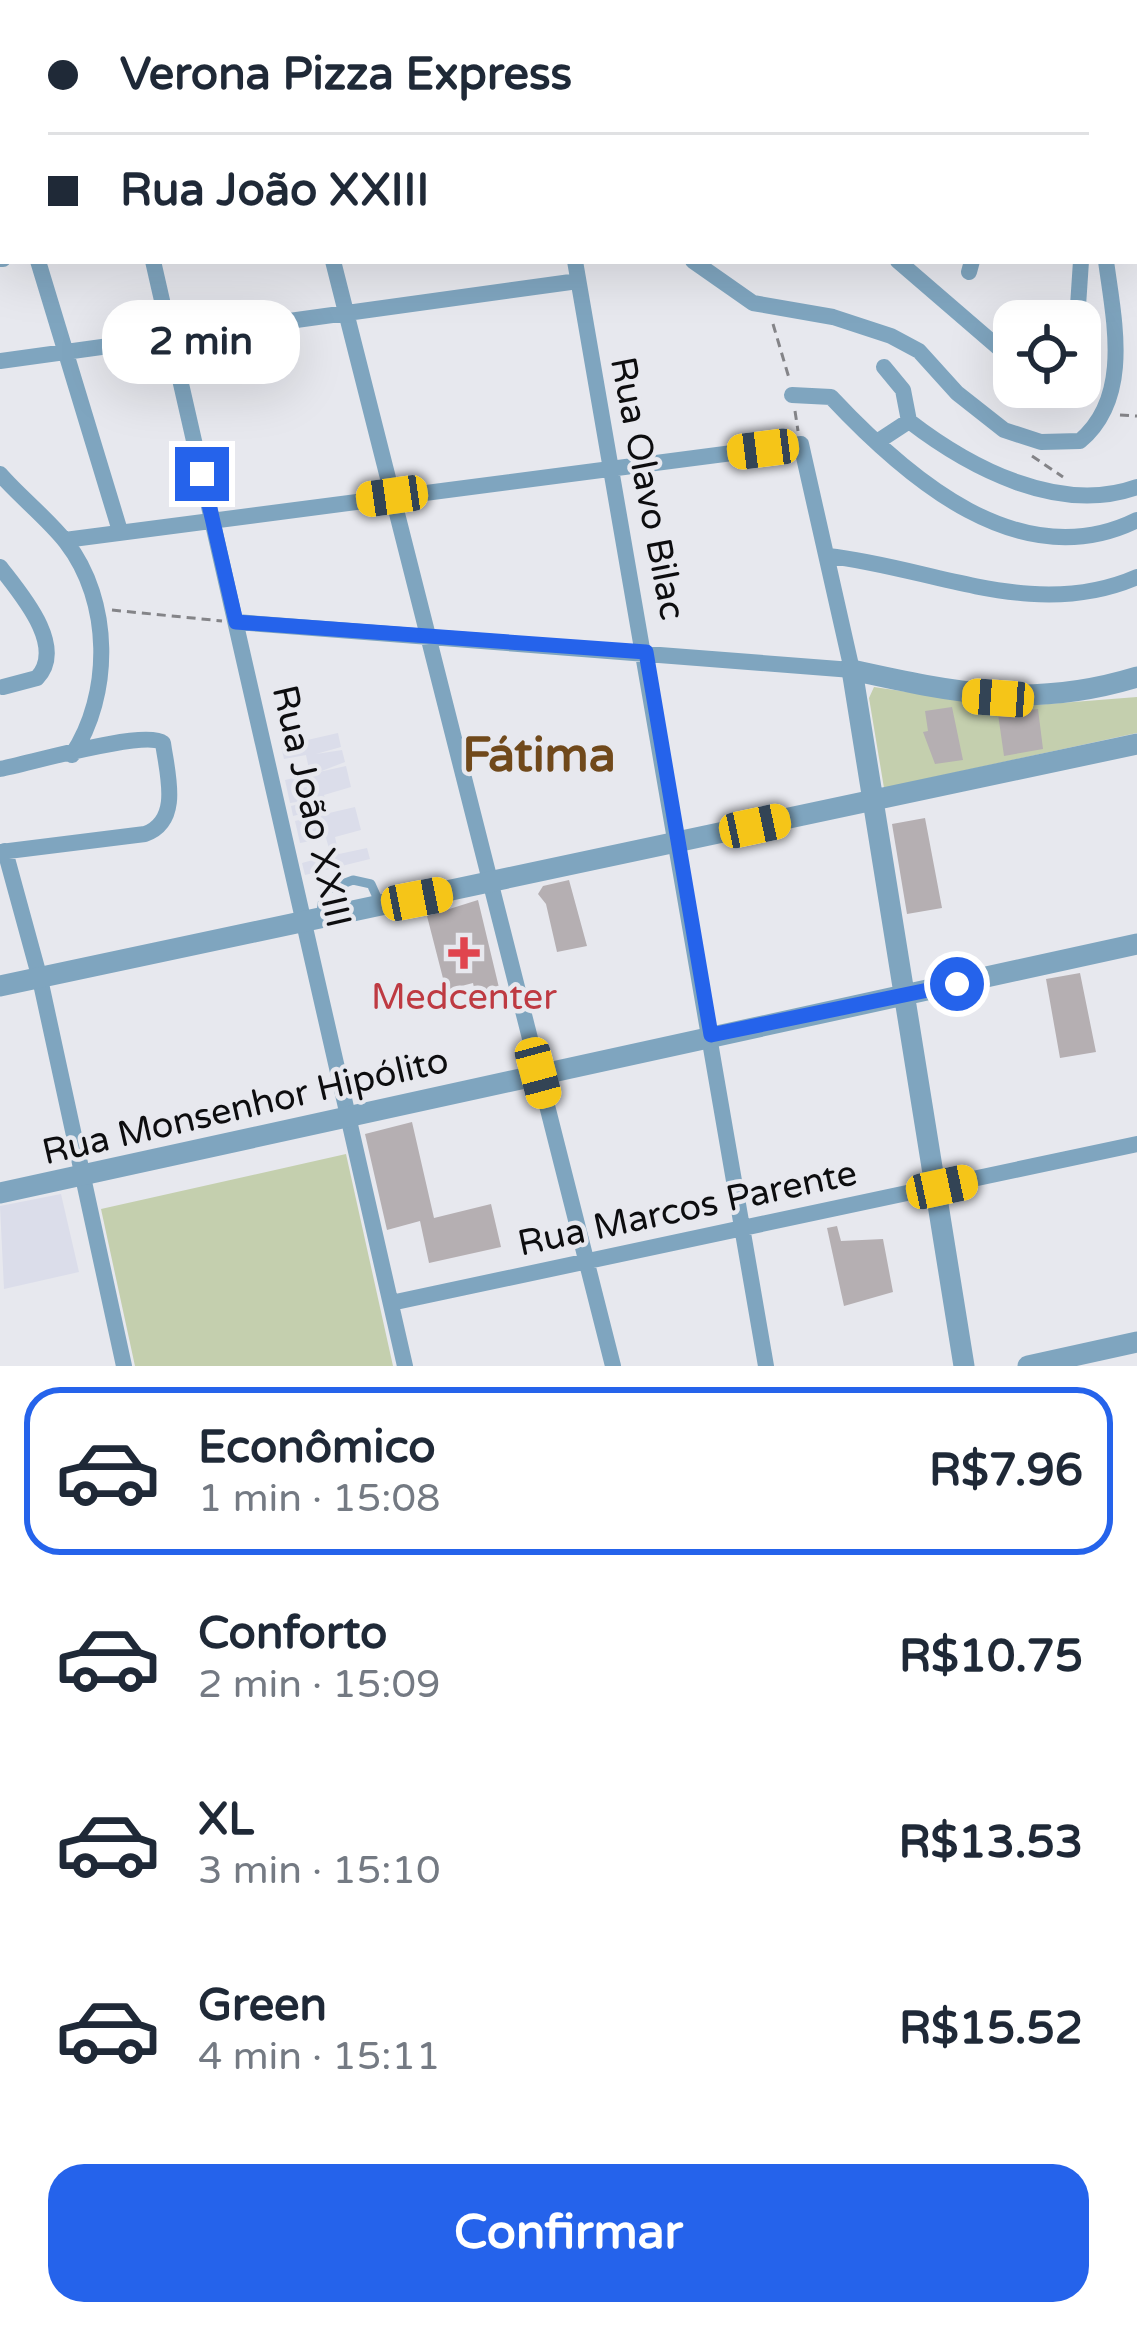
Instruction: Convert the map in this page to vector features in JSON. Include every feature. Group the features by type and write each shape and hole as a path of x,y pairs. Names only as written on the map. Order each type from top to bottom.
{"street":[{"path":"39,264 120,531"},
{"name":"Rua João XXIII","path":"154,264 236,622 313,920 405,1366"},
{"path":"334,264 613,1366"},
{"name":"Rua Olavo Bilac","path":"575,264 766,1366"},
{"path":"698,264 766,307 833,317 891,336 919,351 958,393 1004,430 1041,442 1080,441 1106,414 1114,378 1106,264"},
{"path":"901,264 993,343"},
{"path":"1078,300 1081,264"},
{"path":"0,362 578,280"},
{"path":"884,367 903,390 909,421 999,476 1039,490 1097,496 1137,487"},
{"path":"792,395 830,397 877,442 965,510 1001,526 1084,538 1137,520"},
{"path":"877,442 909,421"},
{"path":"64,540 801,444 852,670 964,1366"},
{"path":"0,474 64,540 95,608 101,668 98,709 71,756"},
{"path":"828,556 887,564 1004,593 1070,593 1137,577"},
{"path":"0,567 37,618 45,663 37,679 3,687"},
{"path":"236,622 852,670 998,698 1060,694 1137,677"},
{"path":"0,769 71,756 134,736 163,742 171,796 156,830 3,852 40,979 84,1176 117,1364"},
{"path":"0,986 1137,744"},
{"name":"Rua Monsenhor Hipólito","path":"0,1193 1137,944"},
{"name":"Rua Marcos Parente","path":"391,1303 1137,1144"},
{"path":"1028,1366 1137,1342"}],"lane":[{"path":"313,920 324,891 346,881 371,884 381,907"}],"path":[{"path":"766,307 785,353 801,444"},
{"path":"1106,414 1137,416"},
{"path":"1004,430 1050,472 1076,482"},
{"path":"95,608 236,622"}],"shaded area":[{"path":"338,733 341,747 316,754 342,750 345,762 319,772 346,766 351,787 324,795 329,813 355,807 361,830 335,837 339,854 367,848 370,859 305,875 302,863 331,855 326,838 300,843 295,821 323,814 321,809 293,816 291,806 318,799 290,803 285,780 310,774 306,755 284,759 281,746"},
{"path":"61,1194 79,1272 4,1289 0,1206"}],"green space":[{"path":"874,687 1010,707 1137,697 1137,733 884,788 869,698"},
{"path":"346,1154 393,1366 135,1366 101,1209"}],"building":[{"path":"952,707 963,760 935,764 923,732 928,731 925,711"},
{"path":"1038,709 1043,749 1004,756 998,714"},
{"path":"925,818 942,908 907,914 892,824"},
{"path":"569,880 587,946 557,952 546,904 538,894 543,886"},
{"name":"Medcenter","path":"478,900 501,996 477,1001 473,983 446,990 427,916"},
{"path":"1080,973 1096,1052 1060,1058 1046,979"},
{"path":"412,1122 434,1218 491,1204 501,1247 429,1263 420,1221 387,1230 365,1134"},
{"path":"837,1226 841,1241 883,1239 893,1292 844,1306 827,1228"}],"place":[{"name":"Medcenter","path":"464,953"}],"district":[{"name":"Fátima","path":"539,754"}],"route":[{"path":"202,474 236,622 646,652 711,1035 957,984"}]}
